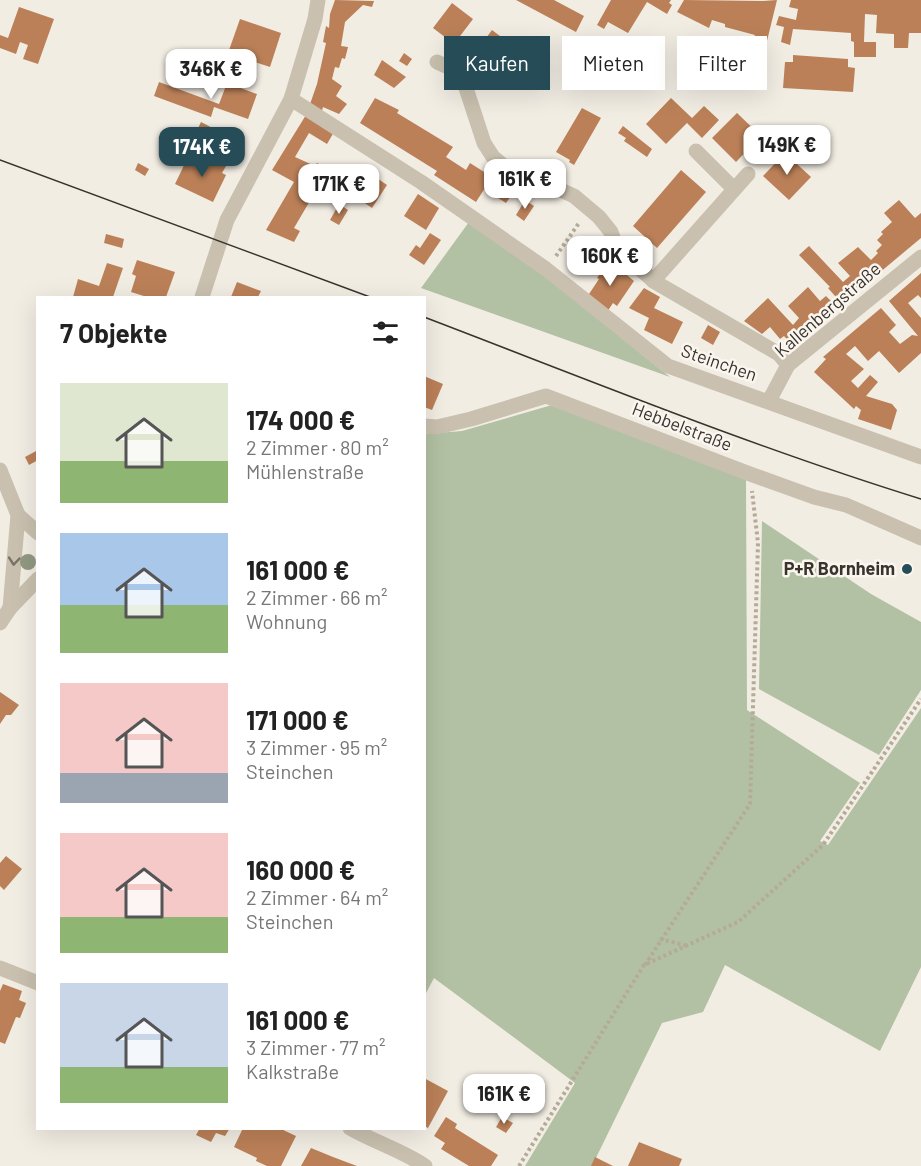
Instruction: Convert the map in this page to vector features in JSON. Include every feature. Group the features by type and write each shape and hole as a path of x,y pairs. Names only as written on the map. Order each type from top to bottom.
{"street":[{"path":"202,296 227,220 291,99 315,19 318,0"},
{"path":"467,90 484,143 493,157 525,179 552,186 590,208 611,232 617,249 653,281 778,354 788,365"},
{"name":"Steinchen","path":"291,99 421,182 546,268 668,366 921,457"},
{"path":"696,152 734,189"},
{"path":"653,281 747,174"},
{"name":"Kallenbergstraße","path":"769,401 788,365 921,257"},
{"name":"Hebbelstraße","path":"426,426 437,427 471,419 546,396 750,474 814,497 846,505 921,538"},
{"path":"0,470 18,515 36,531"},
{"path":"10,608 18,515"},
{"path":"0,623 10,608 36,581"},
{"path":"0,968 36,982"},
{"path":"354,1130 409,1155 425,1166"}],"path":[{"path":"546,268 590,208"},
{"path":"519,1166 660,939 750,804 758,543 750,474"},
{"path":"644,965 738,922 823,845 921,699"},
{"path":"660,939 688,946"}],"green space":[{"path":"469,222 547,278 670,377 421,288"},
{"path":"552,405 746,479 747,710 860,783 820,841 828,845 921,708 921,967 880,1051 725,965 703,1012 662,1023 592,1166 525,1166 575,1083 434,978 426,993 426,434 462,431"},
{"path":"762,521 871,594 921,622 921,690 879,755 759,689"}],"building":[{"path":"335,0 374,1 372,7 363,5 345,22 341,46 348,47 345,59 342,58 339,68 335,67 332,79 342,86 336,96 347,104 339,114 323,107 321,114 309,107 317,84 326,43 323,42 326,26 329,28 330,14"},
{"path":"516,0 554,0 584,16 576,32"},
{"path":"611,0 671,0 669,3 672,5 667,14 647,2 628,33 608,22 604,29 597,25"},
{"path":"684,0 777,0 767,41 767,36 754,36 725,27 725,24 712,20 709,28 677,12"},
{"path":"791,0 921,0 921,33 909,33 908,48 894,48 894,34 876,33 877,15 865,14 864,42 876,42 876,57 854,57 854,42 851,41 851,33 793,29 790,45 781,42 784,27 776,25 779,16 796,20 798,9 789,7"},
{"path":"452,3 473,19 460,36 444,36 433,28"},
{"path":"19,7 54,19 38,64 23,59 28,45 20,42 16,54 0,48 0,35 8,38"},
{"path":"240,19 281,33 270,67 228,53"},
{"path":"492,30 500,36 488,36"},
{"path":"404,53 412,59 407,66 399,61"},
{"path":"793,55 848,59 848,67 855,68 853,92 783,88 785,62 793,62"},
{"path":"382,60 406,77 394,88 374,75"},
{"path":"159,82 219,104 227,83 257,94 248,119 214,107 211,117 154,96"},
{"path":"375,98 399,110 397,113 453,147 446,157 466,170 470,163 492,177 476,202 434,175 437,171 360,123"},
{"path":"671,98 692,118 704,106 719,120 702,138 687,123 666,144 646,124"},
{"path":"582,108 601,118 574,165 556,152"},
{"path":"737,113 761,136 736,162 712,138"},
{"path":"306,115 334,132 327,144 309,133 295,157 315,166 317,163 343,177 335,190 315,180 309,191 314,194 294,228 300,231 294,242 266,230 294,182 272,170"},
{"path":"201,122 230,137 222,154 210,151 192,141"},
{"path":"623,126 652,149 647,157 624,141 626,138 618,133"},
{"path":"785,153 811,177 789,200 763,176"},
{"path":"188,157 204,165 207,158 226,166 222,173 226,175 213,202 175,184"},
{"path":"138,163 149,169 145,176 135,170"},
{"path":"681,170 706,192 657,248 633,226"},
{"path":"499,172 517,187 506,203 487,191"},
{"path":"371,174 387,185 372,208 356,197"},
{"path":"418,194 439,208 426,230 404,216"},
{"path":"525,200 534,206 524,221 516,215"},
{"path":"899,200 915,218 921,213 921,238 842,304 828,288 830,287 799,255 809,246 843,282 850,276 838,263 858,247 871,260 878,253 876,251 882,245 877,240 883,234 881,232 892,222 884,213"},
{"path":"339,204 348,210 339,225 330,220"},
{"path":"430,233 441,240 424,265 409,255 416,245 420,248"},
{"path":"106,234 124,239 122,248 104,243"},
{"path":"137,260 175,272 166,296 144,296 131,292 136,276 132,274"},
{"path":"609,260 634,281 617,306 613,303 607,312 587,297"},
{"path":"107,263 123,268 113,296 73,296 78,279 99,286"},
{"path":"921,273 921,298 918,295 908,303 921,318 921,353 899,373 879,351 868,361 855,346 846,354 864,369 851,381 858,388 870,375 878,382 866,396 892,404 897,410 891,430 858,419 861,410 856,406 854,409 814,372 826,359 823,357 881,308 896,325 889,332 900,344 912,335 918,336 889,301"},
{"path":"237,282 261,291 258,296 231,296"},
{"path":"808,287 820,301 826,296 838,308 793,346 784,336 780,339 770,327 762,334 744,321 768,298 793,325 799,318 788,306"},
{"path":"644,288 660,297 654,308 683,322 672,344 644,330 649,318 629,308"},
{"path":"708,325 720,332 713,345 701,338"},
{"path":"426,377 443,384 432,410 426,408"},
{"path":"36,451 36,461 29,465 25,457"},
{"path":"0,692 19,705 11,715 6,715 0,724"},
{"path":"6,856 22,869 4,890 0,886 0,863"},
{"path":"3,984 22,991 19,1000 26,1003 20,1018 16,1017 5,1044 0,1042 0,991"},
{"path":"426,1079 448,1091 428,1128 426,1127"},
{"path":"446,1117 457,1124 455,1128 498,1155 491,1166 469,1166 441,1149 445,1143 434,1136"},
{"path":"502,1117 513,1123 506,1133 496,1127"},
{"path":"199,1130 229,1130 225,1136 216,1133 211,1142 196,1135"},
{"path":"242,1130 283,1130 296,1136 281,1166 267,1166 256,1161 257,1158 234,1147"},
{"path":"639,1142 682,1159 679,1166 628,1166"},
{"path":"311,1148 333,1157 357,1166 301,1166"},
{"path":"595,1157 613,1166 591,1166"}],"tram line":[{"path":"0,160 367,296"},
{"path":"426,318 733,435 921,499"}],"place":[{"name":"P+R Bornheim","path":"907,569"}]}
